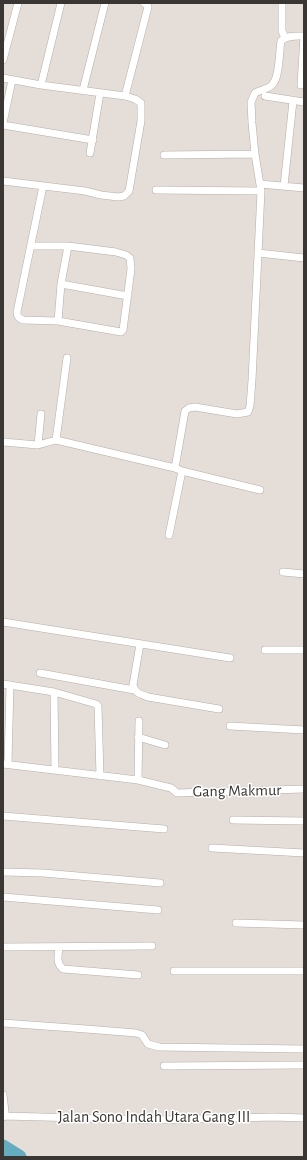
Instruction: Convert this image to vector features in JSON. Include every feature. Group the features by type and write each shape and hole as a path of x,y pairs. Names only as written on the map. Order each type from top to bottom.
{"street":[{"path":"3,60 18,3"},
{"path":"41,85 61,3"},
{"path":"83,90 105,3"},
{"path":"125,96 148,7 144,3"},
{"path":"282,3 282,31 285,38"},
{"path":"169,535 185,411 189,408 195,407 237,414 248,412 250,406 261,188 255,154 251,102 255,93 269,87 277,78 281,41 285,38 304,36 301,84"},
{"path":"3,78 41,85 125,96 135,99 141,103 142,111 131,181 128,192 124,196 118,197 86,191 3,182"},
{"path":"12,80 3,124 92,140"},
{"path":"90,153 100,93"},
{"path":"265,96 304,102"},
{"path":"284,186 293,101"},
{"path":"164,155 255,154"},
{"path":"31,246 68,246 116,252 130,258 131,269 123,330 121,332 58,321 23,320 17,315 43,186"},
{"path":"156,190 261,188 284,186 304,188"},
{"path":"58,321 61,284 68,246"},
{"path":"258,254 304,258"},
{"path":"61,284 128,296"},
{"path":"56,440 67,358"},
{"path":"38,445 41,414"},
{"path":"3,442 38,445 56,440 260,490"},
{"path":"283,572 304,574"},
{"path":"3,622 230,658"},
{"path":"140,644 133,685 137,694 219,709"},
{"path":"265,650 304,650"},
{"path":"40,673 134,690"},
{"path":"6,764 6,685 54,692 96,704 98,706 100,776"},
{"path":"54,692 55,770"},
{"path":"138,780 139,721"},
{"path":"230,726 304,730"},
{"path":"138,737 165,745"},
{"name":"Gang Makmur","path":"6,764 138,780 171,788 177,793 304,789"},
{"path":"3,816 164,829"},
{"path":"233,820 304,821"},
{"path":"212,848 304,853"},
{"path":"3,872 43,873 160,882"},
{"path":"3,897 158,910"},
{"path":"236,923 304,925"},
{"path":"3,947 152,946"},
{"path":"59,947 58,963 63,969 138,975"},
{"path":"174,971 304,971"},
{"path":"3,1023 136,1033 142,1035 150,1045 159,1046 304,1049"},
{"path":"164,1066 304,1065"},
{"path":"3,1095 5,1107 3,1117"},
{"name":"Jalan Sono Indah Utara Gang III","path":"3,1117 157,1120 274,1117 304,1118"}],"waterway":[{"path":"3,1147 19,1157"}]}
